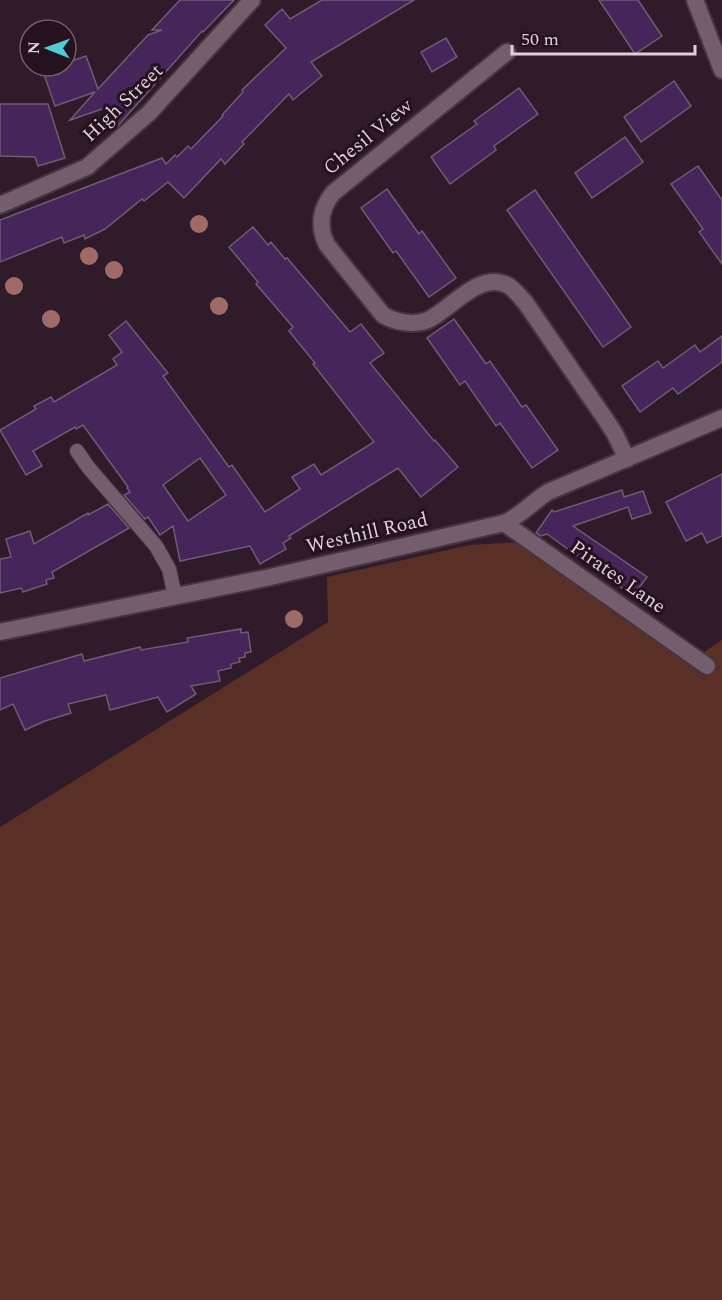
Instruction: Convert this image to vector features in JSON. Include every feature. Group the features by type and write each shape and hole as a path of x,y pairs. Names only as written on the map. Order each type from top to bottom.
{"street":[{"name":"High Street","path":"0,205 87,167 149,113 252,0"},
{"path":"695,0 722,70"},
{"name":"Chesil View","path":"507,52 333,193 324,206 323,237 383,315 395,320 411,322 429,319 471,290 486,283 504,283 512,288 525,302 606,420 627,459"},
{"name":"Westhill Road","path":"0,633 266,578 504,523 514,519 548,492 722,418"},
{"name":"Pirates Lane","path":"504,523 707,666"}],"lane":[{"path":"77,451 156,546 169,569 176,596"}],"shaded area":[{"path":"520,542 694,659 722,640 722,1300 0,1300 0,827 328,622 327,577 470,545"}],"building":[{"path":"180,0 234,0 202,31 115,129 108,107 70,120 95,92 55,106 45,78 78,78 78,59 86,56 98,89 148,35 162,30 152,30"},
{"path":"322,0 414,0 311,62 322,76 293,100 289,94 242,142 244,144 225,164 221,159 184,198 168,182 144,201 142,199 105,229 85,239 84,235 64,243 62,237 0,262 0,220 162,158 166,164 188,146 191,149 223,116 243,92 242,90 286,48 265,25 282,9 290,19"},
{"path":"599,0 638,0 662,36 635,54"},
{"path":"446,38 457,57 432,72 421,52"},
{"path":"674,81 691,106 641,142 624,117"},
{"path":"519,88 538,114 494,146 496,150 450,184 431,157 477,124 474,121"},
{"path":"0,104 48,104 65,158 38,166 35,157 0,156"},
{"path":"625,137 643,162 592,198 575,173"},
{"path":"698,166 722,200 722,264 699,232 703,229 671,184"},
{"path":"387,189 419,234 422,231 456,278 429,297 396,251 393,253 361,208"},
{"path":"535,190 631,327 603,347 507,210"},
{"path":"253,227 268,245 271,242 285,259 287,258 350,332 361,324 384,353 370,363 458,467 421,497 398,468 289,536 291,538 283,543 286,549 260,564 250,546 180,561 173,526 160,535 148,517 145,519 124,495 130,492 128,487 83,425 76,429 75,427 33,451 42,466 26,475 0,430 36,409 34,406 51,397 54,402 117,365 113,359 122,352 109,335 126,321 168,373 163,376 265,512 300,489 292,477 314,464 321,475 374,442 289,331 293,327 256,284 258,282 229,247","holes":["200,458 226,495 188,521 163,485"]},
{"path":"454,319 486,364 490,361 522,407 526,405 558,450 532,468 500,423 496,426 465,381 460,385 427,338"},
{"path":"722,336 722,362 678,394 673,388 640,412 622,386 658,361 663,368 695,345 700,352"},
{"path":"722,474 722,536 707,543 702,533 686,541 666,502"},
{"path":"622,490 624,497 643,491 651,513 632,519 628,507 573,526 647,577 633,596 547,534 541,536 536,533 552,510 554,512"},
{"path":"108,504 129,528 52,572 54,578 46,580 47,584 23,592 21,588 0,593 0,559 11,557 6,539 30,531 34,544"},
{"path":"241,629 241,633 248,632 251,652 239,658 240,662 231,664 231,668 218,671 220,681 191,686 196,694 167,712 158,697 110,710 106,695 68,704 71,713 25,730 13,704 0,710 0,678 82,654 84,661 140,647 141,650 188,642 187,638"}]}
